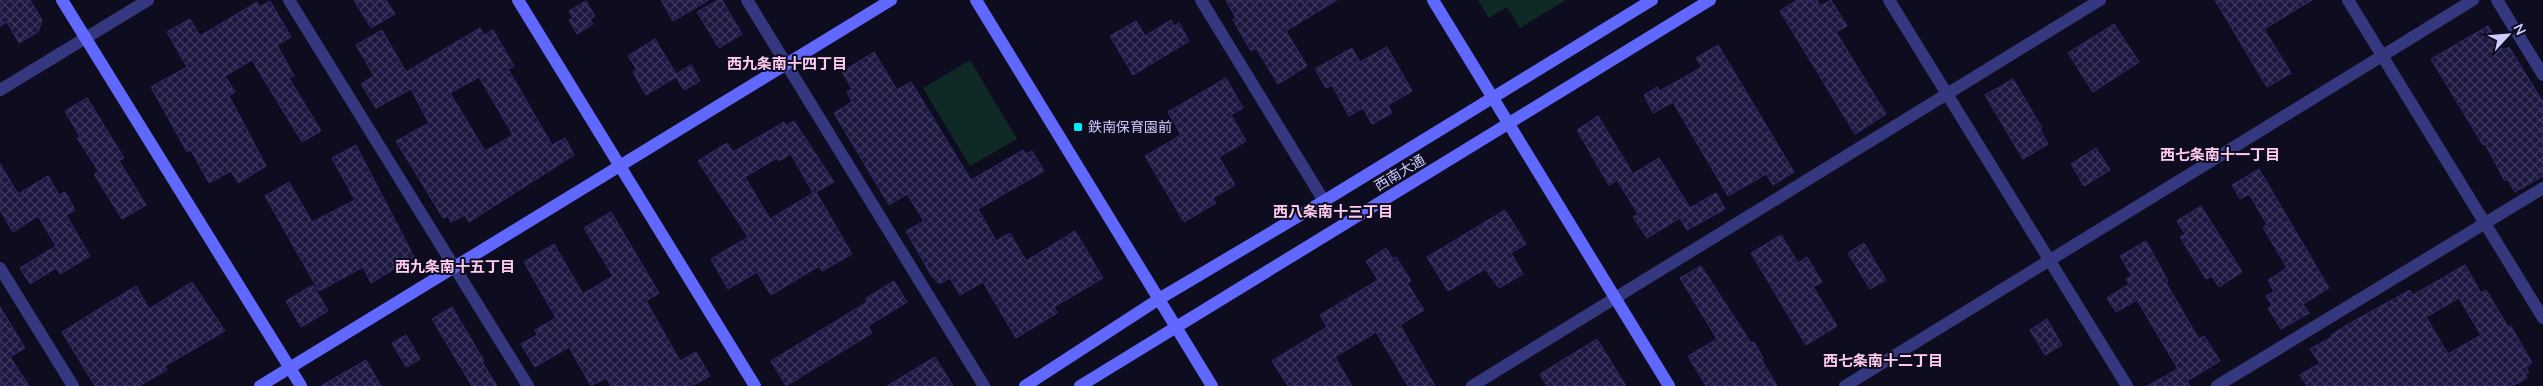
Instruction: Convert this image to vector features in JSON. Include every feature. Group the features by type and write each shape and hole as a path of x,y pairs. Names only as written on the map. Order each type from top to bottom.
{"street":[{"path":"62,0 301,386"},
{"path":"0,90 148,0"},
{"path":"290,0 453,268 528,386"},
{"path":"518,0 755,386"},
{"path":"747,0 984,386"},
{"path":"260,386 891,0"},
{"path":"976,0 1212,386"},
{"path":"1201,0 1324,202"},
{"path":"1433,0 1669,386"},
{"name":"西南大通","path":"1026,386 1159,299 1324,202 1652,0"},
{"name":"西南大通","path":"1080,386 1710,0"},
{"path":"1889,0 1946,95 2050,258 2127,386"},
{"path":"1472,386 2100,0"},
{"path":"2348,0 2543,318"},
{"path":"1845,386 2050,258 2473,0"},
{"path":"2497,0 2543,74"},
{"path":"2217,386 2543,188"},
{"path":"0,268 73,386"}],"green space":[{"path":"1478,0 1566,0 1520,28 1507,7 1489,18"},
{"path":"970,60 1017,139 970,166 923,88"}],"building":[{"path":"0,0 30,0 42,20 38,32 19,43 7,22 0,26"},
{"path":"354,0 386,0 395,14 371,28"},
{"path":"661,0 709,0 673,21"},
{"path":"718,0 722,0 742,34 719,48 697,12"},
{"path":"1226,0 1337,0 1286,31 1307,66 1278,84 1256,48 1251,51 1233,20 1236,18"},
{"path":"1797,0 1817,0 1820,6 1831,0 1847,26 1836,32 1886,114 1855,134 1780,11"},
{"path":"2215,0 2312,0 2264,29 2291,73 2267,87"},
{"path":"270,1 291,37 277,45 294,76 289,78 321,131 302,142 252,60 225,76 235,92 229,96 266,166 238,183 231,171 209,183 191,150 187,152 151,87 187,67 167,32 190,19 200,36 257,2 260,7"},
{"path":"586,1 595,16 590,19 593,24 577,34 569,20 573,18 569,11"},
{"path":"1171,20 1174,26 1179,23 1189,41 1133,75 1110,36 1136,21 1145,36"},
{"path":"2114,24 2139,62 2093,92 2068,53"},
{"path":"2488,26 2503,50 2509,47 2543,102 2543,176 2515,192 2508,180 2505,181 2485,144 2483,145 2431,59"},
{"path":"480,28 484,35 493,30 514,66 508,69 552,145 565,138 574,155 469,222 465,215 451,222 448,216 443,218 396,141 429,123 411,89 376,108 361,84 374,76 356,45 382,30 406,72","holes":["479,77 513,135 485,151 450,93"]},
{"path":"655,39 676,74 691,65 700,81 684,90 676,77 646,95 633,72 637,70 628,56"},
{"path":"1718,45 1794,172 1773,185 1766,174 1728,196 1673,102 1653,113 1644,95 1657,87 1660,91 1702,67 1696,58"},
{"path":"1387,47 1412,91 1388,105 1392,113 1372,124 1363,108 1349,116 1332,85 1326,88 1315,69 1352,48 1360,62"},
{"path":"874,52 897,90 911,82 971,180 1023,150 1026,154 1032,151 1044,171 978,209 996,241 1010,233 1026,261 1075,231 1103,278 1054,307 1057,313 1016,338 983,282 960,295 950,278 939,284 931,275 906,231 924,221 907,194 889,205 834,113 852,102 847,92 852,89 842,72"},
{"path":"1226,78 1243,108 1231,115 1246,141 1219,157 1235,185 1213,198 1216,203 1184,222 1145,156 1181,135 1168,112"},
{"path":"2013,79 2042,128 2040,130 2048,144 2023,159 1985,95"},
{"path":"87,98 124,158 119,161 146,205 122,219 94,174 99,172 77,138 80,137 65,111"},
{"path":"1598,116 1633,174 1659,158 1690,208 1716,193 1725,209 1687,230 1680,218 1647,238 1633,217 1638,214 1617,180 1609,185 1577,130"},
{"path":"794,121 834,182 816,192 852,254 822,271 819,266 771,295 757,272 728,289 711,259 748,237 698,161 727,143 733,152 784,122 786,126","holes":["791,154 813,193 770,219 745,177 777,158 779,161"]},
{"path":"356,145 414,257 371,283 363,267 319,291 265,196 289,182 312,222 355,200 332,158"},
{"path":"2096,148 2110,170 2084,186 2071,164"},
{"path":"0,164 18,194 48,176 59,195 65,192 75,210 66,215 90,256 60,274 56,268 30,284 20,268 56,246 38,216 13,232 0,210"},
{"path":"2259,169 2329,288 2303,304 2309,313 2281,329 2268,308 2272,305 2266,296 2274,292 2268,280 2287,268 2263,227 2267,224 2249,194 2240,199 2232,185"},
{"path":"2201,206 2242,272 2219,287 2212,276 2206,279 2180,237 2185,234 2177,221"},
{"path":"1505,210 1526,244 1511,253 1523,274 1499,288 1485,269 1448,291 1427,257"},
{"path":"611,212 659,293 646,301 680,361 696,352 710,376 692,386 611,386 606,378 591,386 569,347 535,367 521,344 537,335 535,330 556,318 524,262 554,244 583,294 613,276 584,228"},
{"path":"1781,235 1798,263 1807,257 1822,282 1813,287 1837,326 1806,345 1751,253"},
{"path":"2146,241 2168,281 2166,283 2199,339 2204,336 2220,361 2187,381 2190,386 2147,386 2178,369 2137,300 2116,312 2107,298 2129,284 2126,279 2132,276 2120,256"},
{"path":"1864,243 1886,280 1870,289 1848,253"},
{"path":"1386,248 1393,259 1396,257 1411,281 1407,283 1424,310 1400,325 1435,386 1408,386 1376,332 1335,357 1352,386 1288,386 1272,361 1327,327 1320,315 1378,280 1366,261"},
{"path":"2465,265 2481,293 2486,290 2508,327 2511,326 2532,363 2526,367 2529,372 2525,374 2527,378 2513,386 2307,386 2300,375 2320,363 2310,349 2332,337 2331,335 2352,322 2410,290 2413,295","holes":["2459,298 2481,335 2448,354 2426,317"]},
{"path":"1701,266 1751,343 1754,342 1763,358 1761,359 1777,386 1706,386 1688,356 1717,339 1680,278"},
{"path":"894,281 907,302 868,326 872,333 786,386 771,361 867,302 865,299"},
{"path":"192,282 225,331 165,366 167,370 139,386 95,386 62,332 136,286 149,309"},
{"path":"313,285 328,311 301,327 286,301"},
{"path":"0,307 25,348 10,357 29,386 0,386"},
{"path":"452,307 497,386 472,386 432,319"},
{"path":"2047,319 2062,345 2045,355 2030,330"},
{"path":"406,335 420,359 406,367 392,343"},
{"path":"1597,339 1626,386 1547,386 1540,374"},
{"path":"935,357 953,386 887,386"},
{"path":"366,360 381,386 321,386"}],"place":[{"name":"鉄南保育園前","path":"1078,127"}],"district":[{"name":"西九条南十四丁目","path":"787,64"},
{"name":"西七条南十一丁目","path":"2220,155"},
{"name":"西八条南十三丁目","path":"1333,212"},
{"name":"西九条南十五丁目","path":"455,267"},
{"name":"西七条南十二丁目","path":"1883,361"}]}
